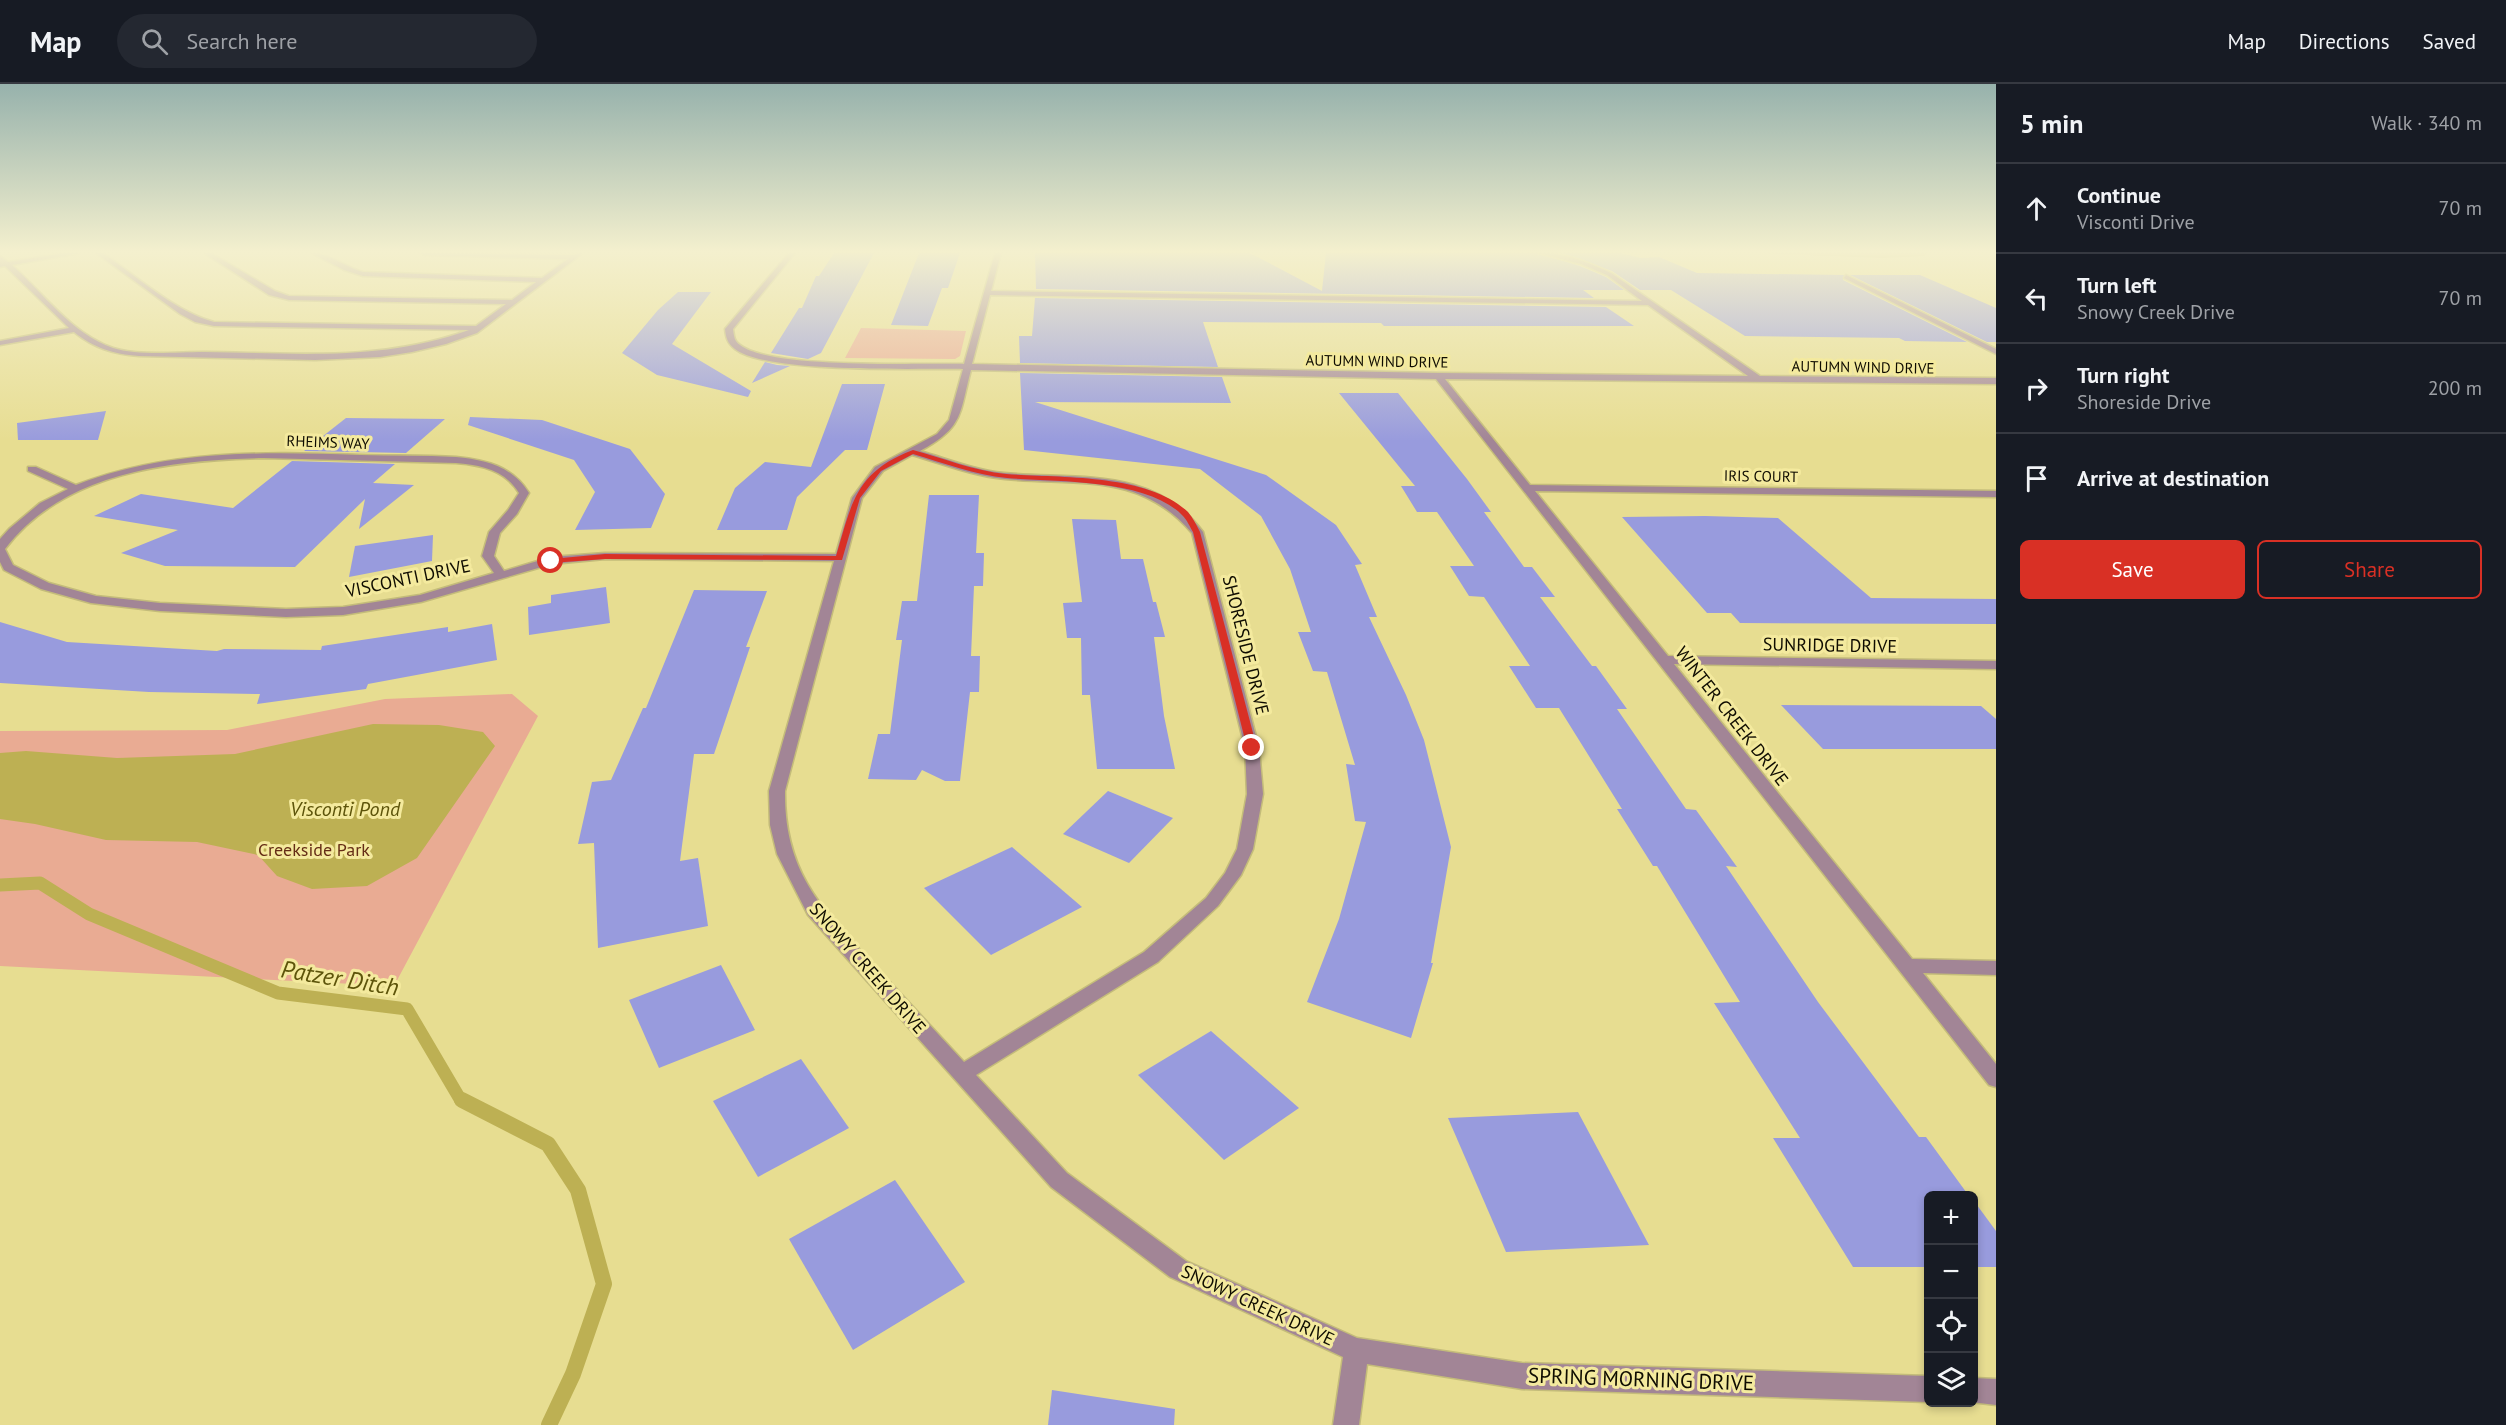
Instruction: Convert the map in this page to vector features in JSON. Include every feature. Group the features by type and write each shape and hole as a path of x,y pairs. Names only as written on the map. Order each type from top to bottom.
{"street":[{"path":"61,316 98,346 121,352 330,357 372,356 416,350 452,340 478,328 495,316"},
{"path":"190,316 214,324 478,328"},
{"name":"AUTUMN WIND DRIVE","path":"740,316 729,329 730,339 736,348 759,356 816,364 1438,376 1996,381"},
{"name":"SNOWY CREEK DRIVE","path":"981,316 953,421 940,436 879,469 857,498 777,791 776,818 782,846 794,876 814,911 1059,1180 1178,1269 1356,1350"},
{"path":"1667,316 1758,379"},
{"path":"1923,316 1996,352"},
{"path":"0,343 76,329"},
{"name":"WINTER CREEK DRIVE","path":"1438,376 1996,1079"},
{"name":"SHORESIDE DRIVE","path":"913,452 965,468 1005,476 1071,478 1122,485 1165,500 1185,514 1197,532 1252,748 1255,794 1245,849 1232,875 1212,902 1150,957 962,1074"},
{"name":"RHEIMS WAY","path":"75,488 140,468 222,456 454,461 493,467 516,478 524,493 513,512 495,532 488,556 501,575"},
{"path":"32,469 75,488"},
{"name":"VISCONTI DRIVE","path":"75,488 32,514 8,536 0,549 8,567 45,586 95,600 160,607 286,613 343,611 421,598 551,561 605,556 840,558"},
{"name":"IRIS COURT","path":"1526,488 1996,494"},
{"name":"SUNRIDGE DRIVE","path":"1663,660 1996,665"},
{"path":"1906,966 1996,968"},
{"path":"1346,1425 1356,1350"},
{"name":"SPRING MORNING DRIVE","path":"1356,1350 1522,1376 1924,1389"},
{"path":"1978,1391 1996,1392"}],"green space":[{"path":"861,328 966,331 960,356 955,359 845,358"},
{"name":"Creekside Park","path":"512,694 538,716 394,986 0,966 0,731 227,730 385,699"}],"water":[{"name":"Visconti Pond","path":"373,724 439,725 483,732 495,746 417,858 367,886 312,889 277,876 258,855 197,842 106,840 35,824 0,819 0,753 26,751 117,758 235,754"}],"building":[{"path":"653,316 693,316 672,344 751,391 748,397 657,375 622,353"},
{"path":"794,316 841,316 821,353 808,359 771,353"},
{"path":"895,316 932,316 928,326 891,325"},
{"path":"1034,316 1619,316 1634,326 1384,326 1381,323 1203,322 1218,367 1020,363 1019,336 1032,336"},
{"path":"1712,316 1914,316 1967,342 1905,341 1899,338 1745,336"},
{"path":"1933,316 1996,316 1996,342 1987,342"},
{"path":"765,362 777,365 790,366 752,383"},
{"path":"1020,373 1222,377 1231,403 1035,402 1266,475 1336,525 1362,564 1355,565 1377,617 1369,617 1406,695 1424,740 1451,847 1431,963 1433,963 1411,1038 1307,1002 1339,919 1366,822 1355,821 1346,764 1355,765 1327,672 1313,671 1298,632 1311,632 1290,569 1261,516 1200,469 1024,450"},
{"path":"842,384 885,384 867,450 845,450 797,497 787,530 717,530 735,488 765,462 811,467"},
{"path":"1339,393 1398,393 1467,479 1491,512 1484,512 1524,567 1532,567 1555,597 1540,597 1592,666 1596,666 1627,709 1617,709 1686,809 1696,810 1737,867 1726,866 1818,1002 1919,1137 1926,1137 1965,1191 1924,1191 1924,1267 1853,1267 1773,1138 1800,1138 1714,1003 1740,1002 1657,866 1653,866 1617,809 1622,809 1559,708 1536,708 1509,666 1530,666 1484,597 1469,596 1450,566 1474,566 1437,512 1417,512 1401,486 1415,486"},
{"path":"106,411 98,440 18,440 17,423"},
{"path":"470,417 542,420 630,449 665,494 651,528 575,530 595,492 574,460 468,425"},
{"path":"346,418 445,419 406,453 304,451"},
{"path":"292,461 395,464 373,483 414,485 359,529 365,499 295,567 165,566 121,553 178,530 94,516 141,494 233,508"},
{"path":"929,495 979,495 976,553 984,553 983,586 974,586 971,656 980,656 979,692 970,692 960,781 945,781 922,770 916,780 868,779 878,734 890,734 902,640 896,640 902,601 917,601"},
{"path":"1622,517 1778,518 1871,598 1996,599 1996,624 1740,623 1731,613 1707,613"},
{"path":"1072,519 1116,520 1121,559 1143,559 1153,602 1156,602 1165,637 1154,637 1164,716 1175,769 1097,769 1090,695 1082,695 1081,638 1067,638 1063,603 1082,602"},
{"path":"433,535 432,561 349,577 355,546"},
{"path":"606,587 610,623 529,635 528,607 551,603 551,595"},
{"path":"694,590 767,591 746,647 750,647 714,754 694,754 680,861 698,858 708,926 598,948 594,843 578,844 592,782 611,780 643,708 646,708"},
{"path":"0,622 67,642 217,651 224,649 321,650 322,646 448,627 448,632 492,624 497,660 368,684 366,689 257,704 260,694 149,692 0,683"},
{"path":"1781,705 1981,706 1996,719 1996,749 1823,749"},
{"path":"1108,791 1173,818 1129,863 1063,834"},
{"path":"1012,847 1082,907 991,955 924,888"},
{"path":"721,965 755,1030 659,1068 629,1000"},
{"path":"1211,1031 1299,1108 1224,1160 1138,1075"},
{"path":"801,1059 849,1128 758,1177 713,1101"},
{"path":"1578,1112 1649,1245 1506,1252 1448,1118"},
{"path":"895,1180 965,1282 853,1350 789,1239"},
{"path":"1978,1206 1996,1231 1996,1267 1978,1267"},
{"path":"1052,1390 1175,1409 1174,1425 1048,1425"}],"waterway":[{"name":"Patzer Ditch","path":"0,885 40,883 89,914 278,993 407,1009 460,1099 465,1101"},
{"name":"Patzer Ditch","path":"462,1100 548,1144 578,1190 604,1284 573,1374 549,1425"}],"route":[{"path":"551,561 605,556 840,558 857,498 879,469 913,452 965,468 1005,476 1071,478 1122,485 1165,500 1185,514 1197,532 1252,748"}]}
